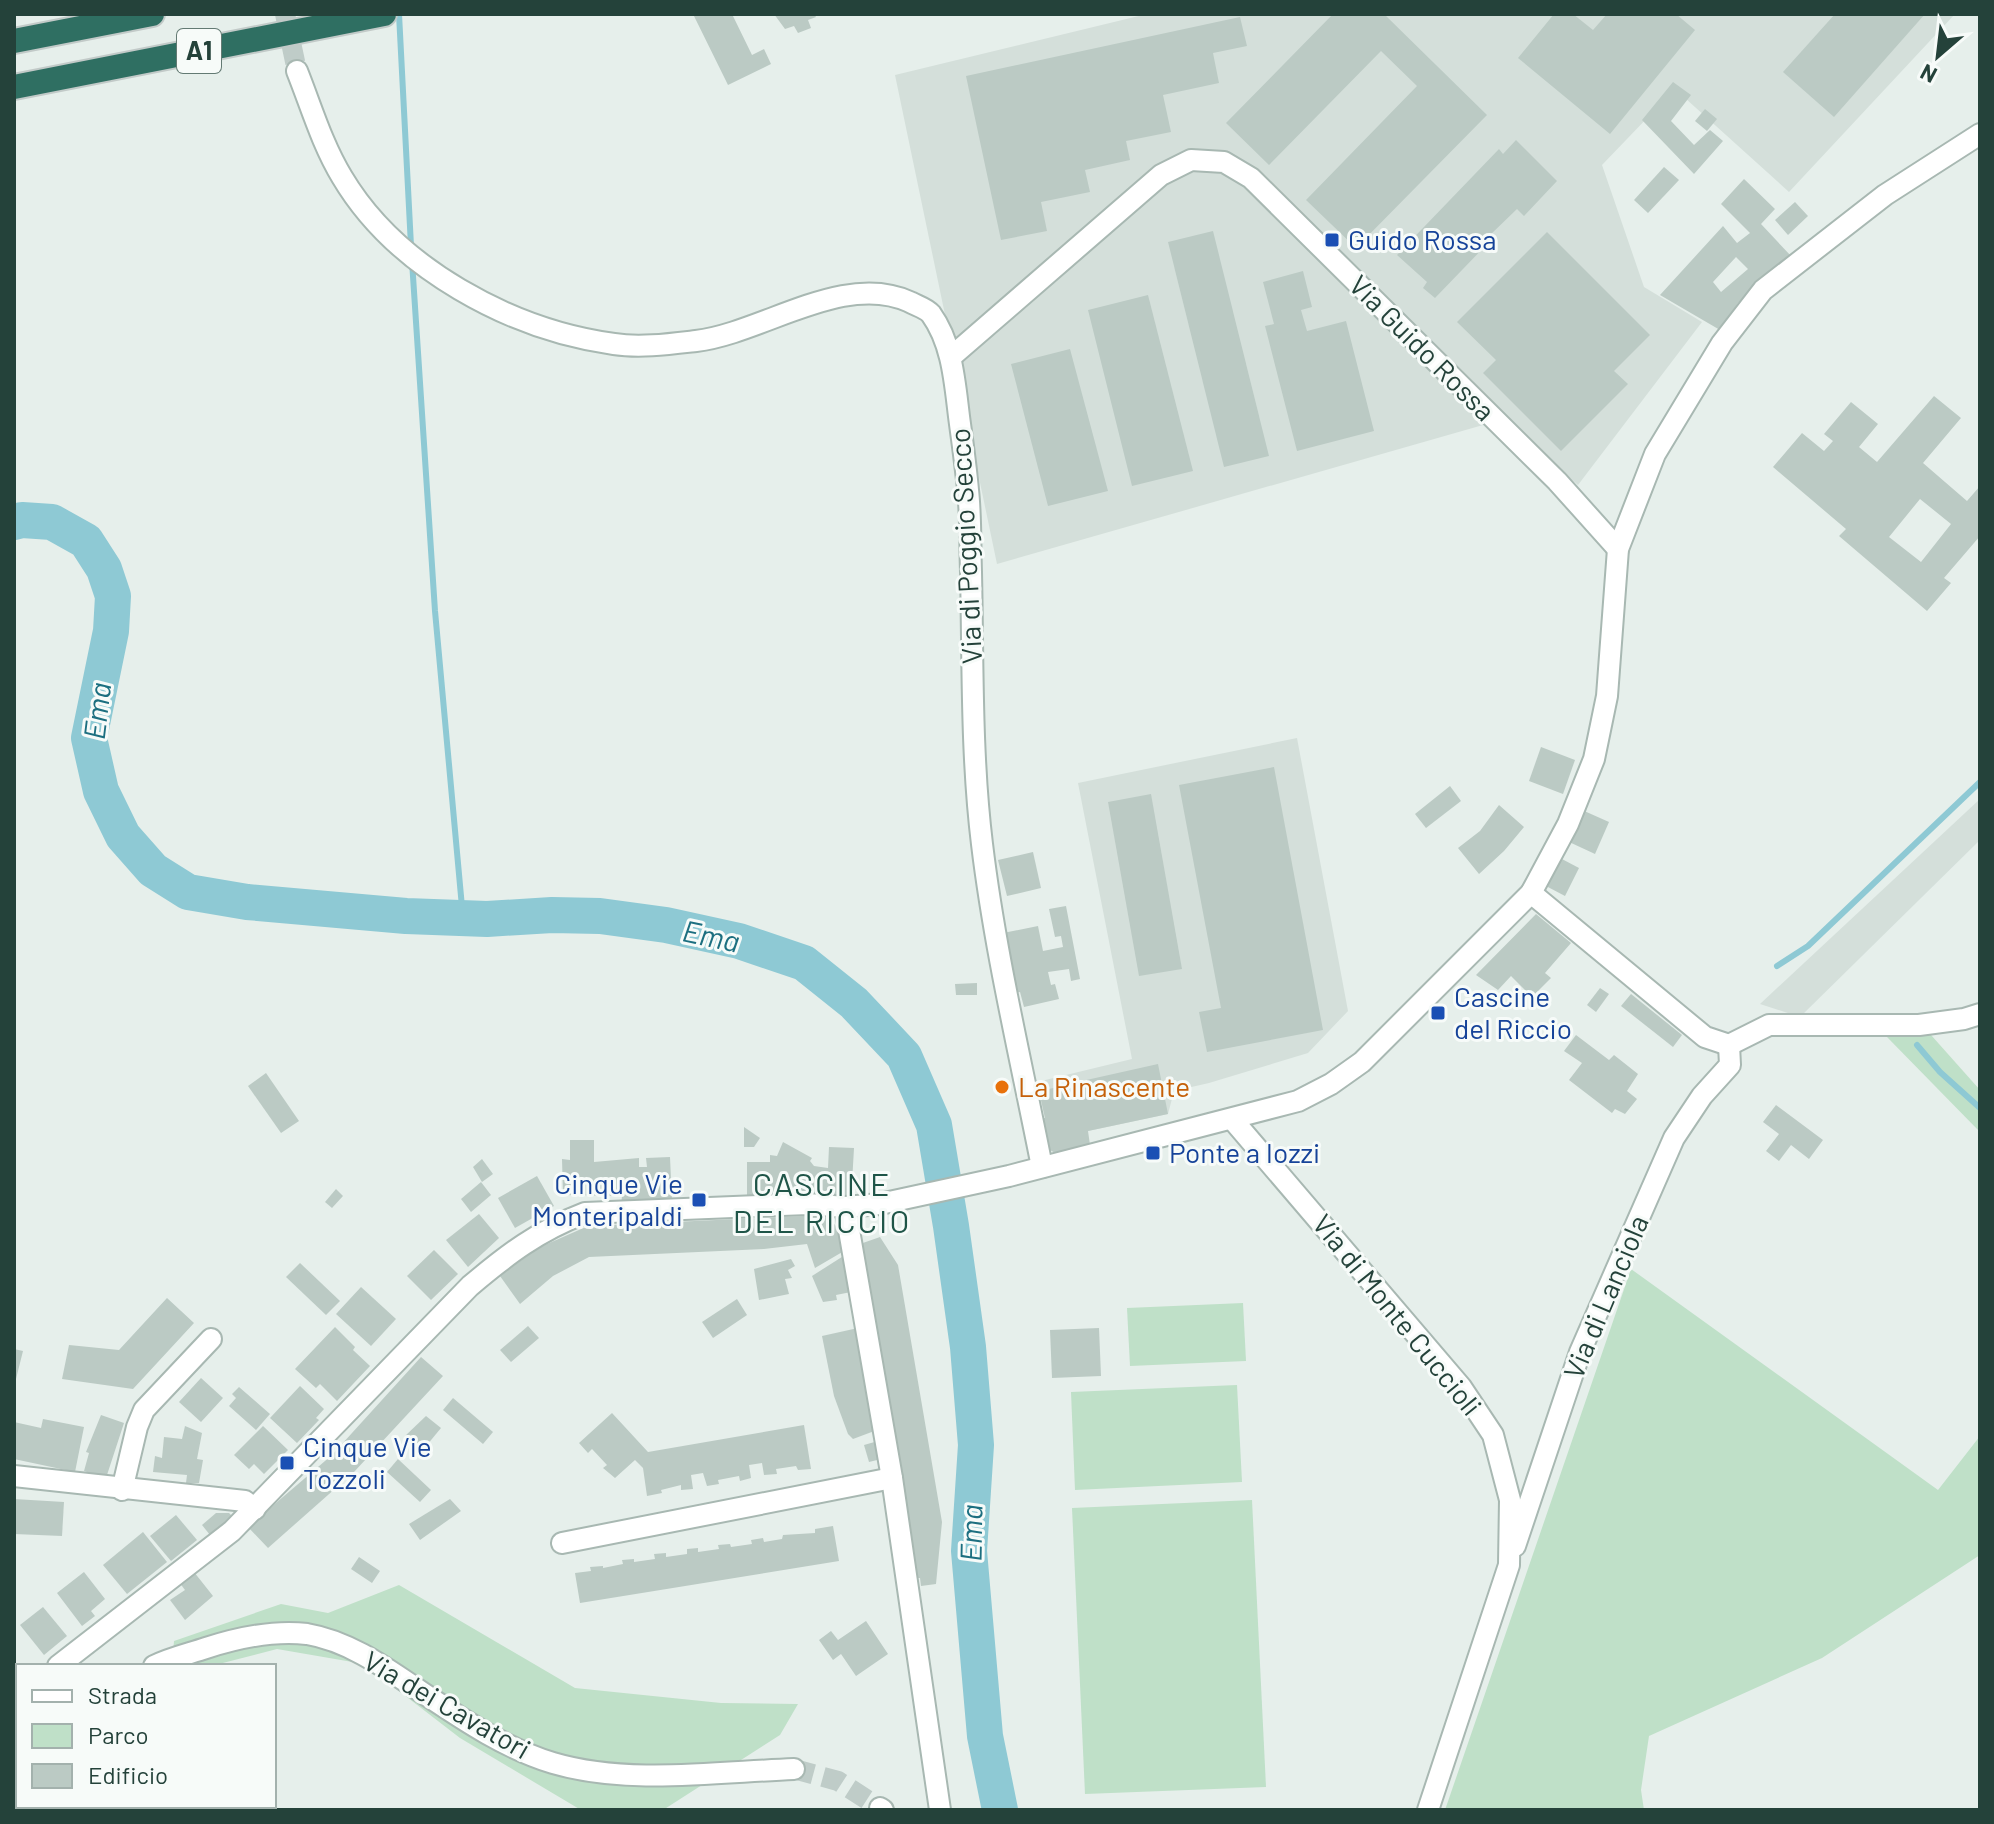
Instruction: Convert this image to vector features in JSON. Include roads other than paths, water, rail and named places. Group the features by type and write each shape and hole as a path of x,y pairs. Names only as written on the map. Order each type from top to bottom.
{"highway":[{"name":"A1","path":"14,41 152,14"},
{"name":"A1","path":"14,87 384,14"}],"street":[{"name":"Via di Poggio Secco","path":"297,71 340,175 355,196 418,261 491,309 571,335 616,345 702,341 837,298 867,293 896,296 929,311 951,357 969,493 975,740 981,840 995,930 1042,1167"},
{"path":"61,1664 232,1531 470,1286 550,1226 585,1213 875,1204 1009,1176 1298,1101 1331,1084 1362,1062 1531,893 1568,824 1594,759 1607,696 1618,549 1655,454 1722,343 1763,290 1885,195 1980,134"},
{"name":"Via Guido Rossa","path":"951,357 1161,175 1191,160 1224,162 1251,178 1557,481 1618,549"},
{"path":"1531,893 1705,1037 1729,1045 1769,1025 1919,1025 1980,1014"},
{"name":"Via di Lanciola","path":"1509,1565 1580,1352 1674,1138 1702,1096 1730,1065 1729,1045"},
{"name":"Via di Monte Cuccioli","path":"1232,1119 1461,1387 1493,1435 1510,1500 1509,1565 1428,1810"},
{"path":"845,1207 892,1478 940,1810"},
{"path":"122,1490 144,1410 211,1339"},
{"path":"14,1476 245,1501 255,1509"},
{"path":"562,1543 892,1478"},
{"name":"Via dei Cavatori","path":"160,1664 232,1640 287,1633 308,1634 337,1642 382,1665 460,1718 513,1749 554,1763 613,1776 794,1769"}],"waterway":[{"path":"399,14 411,246"},
{"path":"412,261 435,611 463,918"},
{"name":"Ema","path":"14,522 52,522 86,541 104,569 113,596 111,631 89,738 101,791 123,836 153,870 188,892 247,902 406,916 487,919 600,916 666,925 739,941 804,963 854,1003 904,1056 934,1125 968,1347 976,1445 969,1551 985,1736 1000,1810"},
{"path":"1777,966 1808,946 1980,782"},
{"path":"1917,1045 1940,1072 1980,1108"}],"tunnel":[{"path":"285,14 297,71"},
{"path":"794,1769 838,1781 880,1808"}],"place":[{"name":"Guido Rossa","path":"1332,240"},
{"name":"Cascine del Riccio","path":"1438,1013"},
{"name":"La Rinascente","path":"1002,1087"},
{"name":"Ponte a Iozzi","path":"1153,1153"},
{"name":"Cinque Vie Monteripaldi","path":"699,1200"},
{"name":"Cinque Vie Tozzoli","path":"287,1463"}],"district":[{"name":"CASCINE DEL RICCIO","path":"822,1204"}]}
